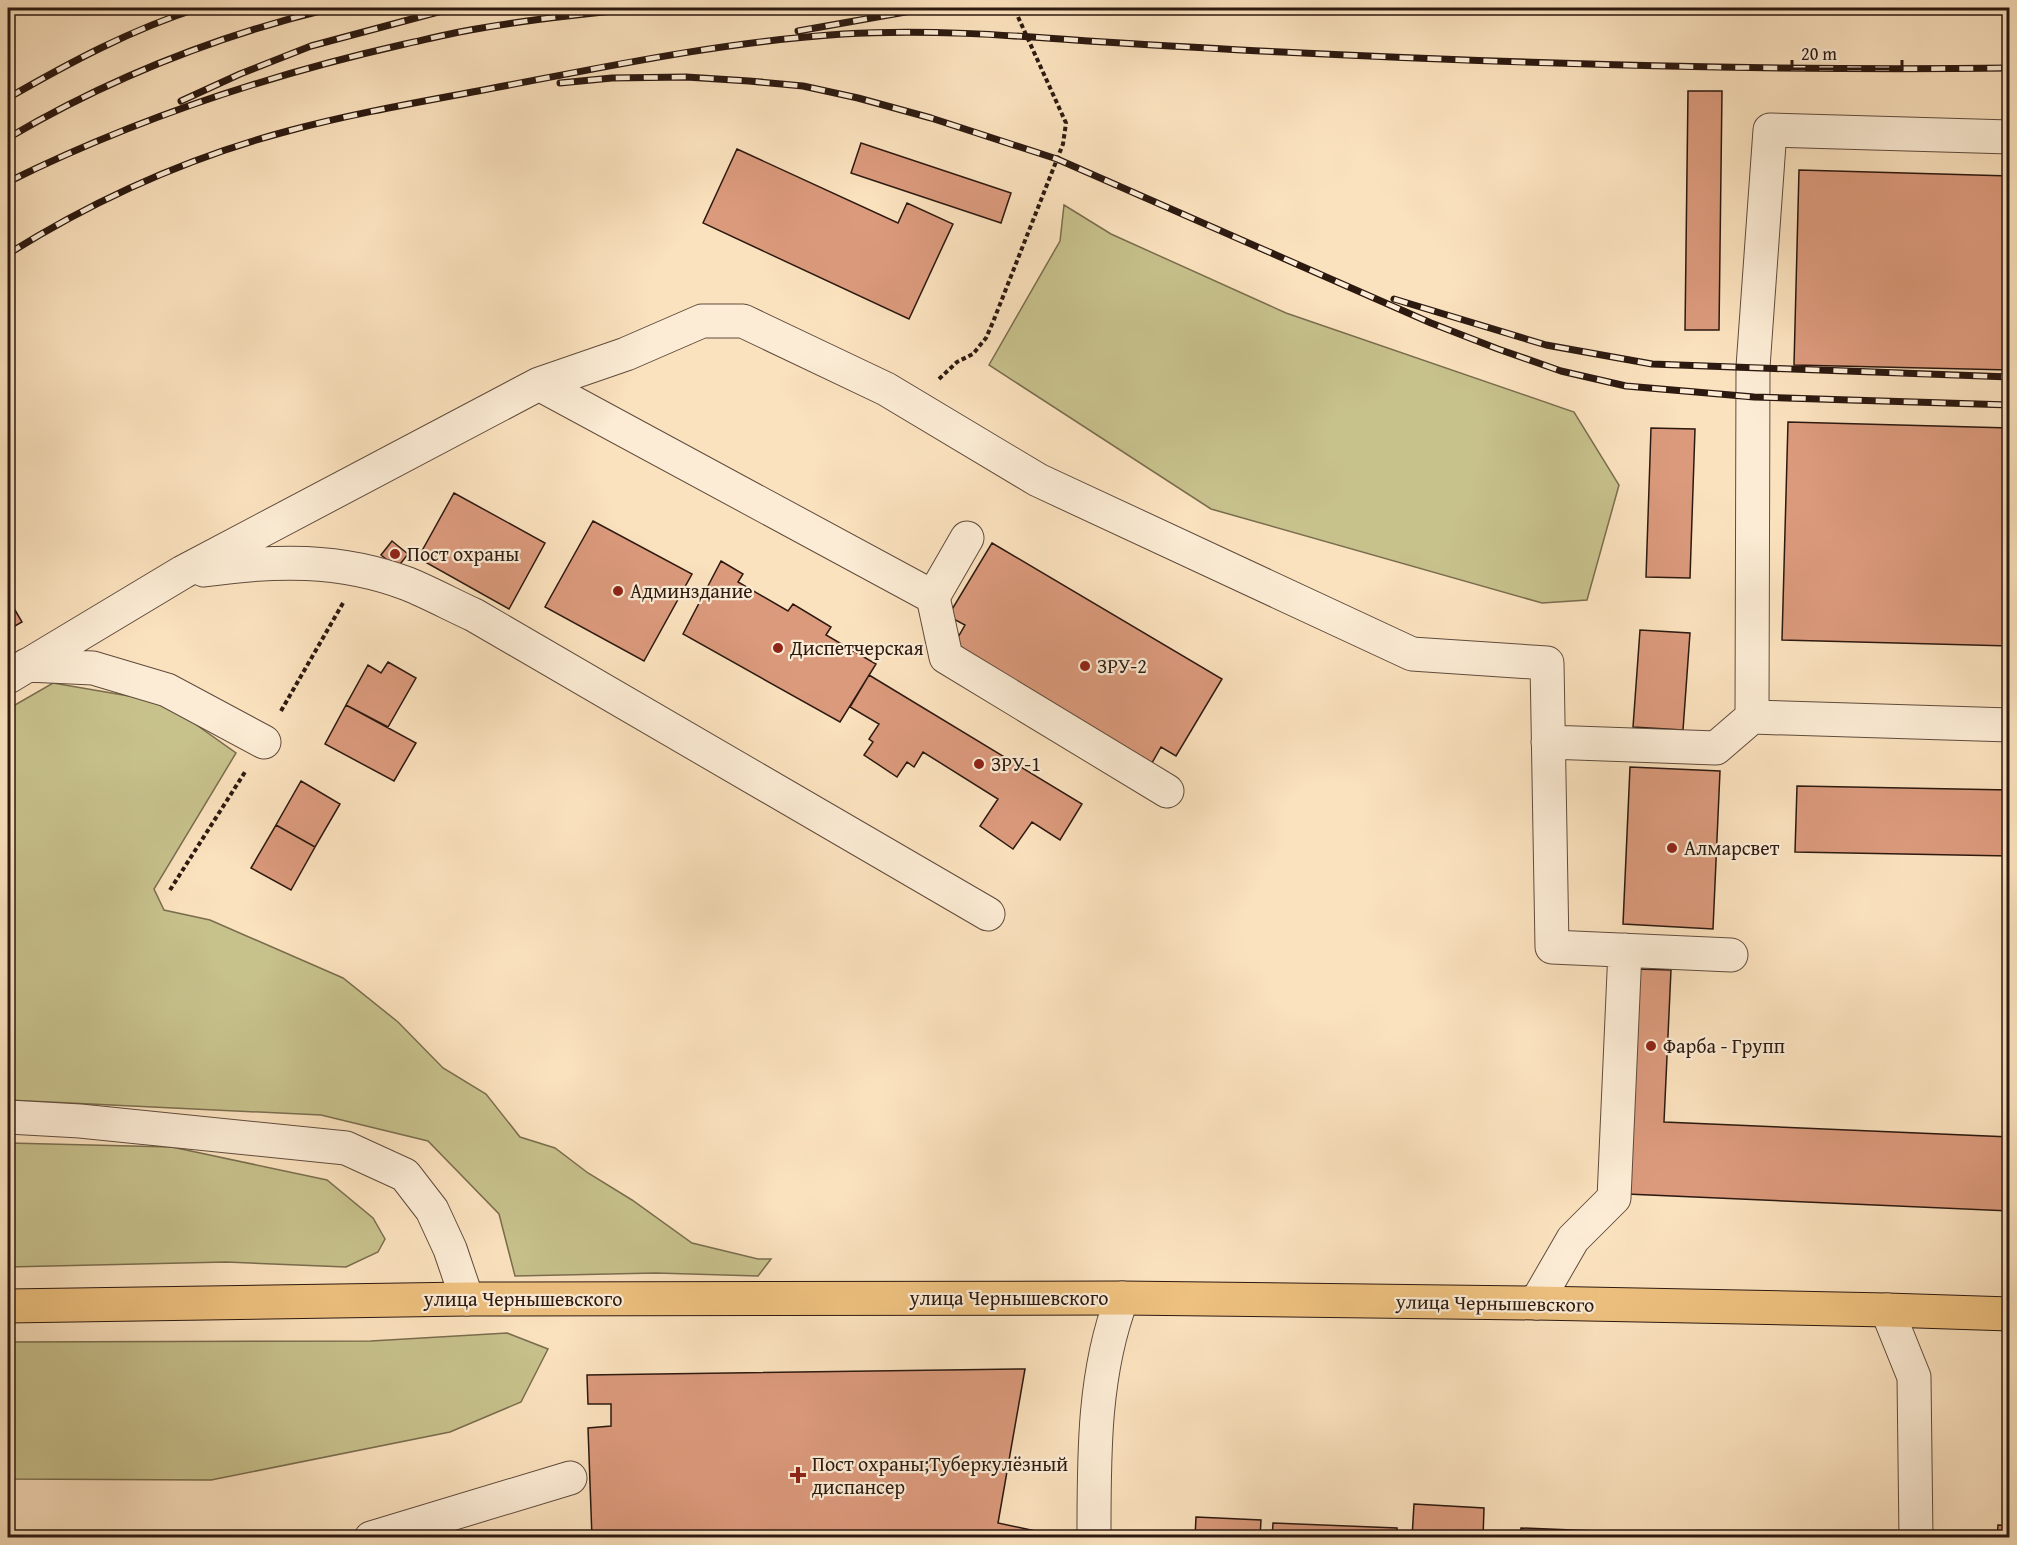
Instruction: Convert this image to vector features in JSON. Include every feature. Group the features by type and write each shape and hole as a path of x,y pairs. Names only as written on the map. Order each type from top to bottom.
{"main road":[{"name":"улица Чернышевского","path":"8,1306 467,1299 1122,1298 1536,1303 2010,1314"}],"street":[{"path":"1752,717 1754,367 1770,130 2010,137"},
{"path":"17,671 183,572 539,384 626,354 702,321 742,321 886,389 1038,480 1412,654 1547,663 1552,947 1731,955"},
{"path":"539,384 933,597"},
{"path":"967,538 933,597 946,657 1167,791"},
{"path":"183,572 250,564 302,562 361,570 408,584 474,615 988,914"},
{"path":"17,671 93,669 167,690 264,742"},
{"path":"1548,742 1716,747 1752,717 2010,725"},
{"path":"1536,1303 1573,1239 1614,1198 1626,950"},
{"path":"8,1117 80,1121 346,1148 405,1175 432,1210 450,1249 467,1299"},
{"path":"1094,1538 1094,1437 1103,1369 1113,1320 1122,1298"},
{"path":"1887,1310 1914,1377 1916,1538"},
{"path":"371,1538 570,1478"}],"path":[{"path":"912,405 957,362 973,354 986,338 1064,144 1066,123 1014,8"}],"shaded area":[{"path":"1064,205 1111,234 1286,313 1574,412 1619,485 1587,600 1542,603 1211,509 989,365 1060,241"},
{"path":"53,683 164,702 236,753 154,889 164,910 210,920 343,978 398,1022 443,1068 486,1094 520,1137 555,1148 692,1243 758,1259 771,1259 758,1276 656,1273 515,1276 499,1214 428,1141 321,1115 8,1100 8,709"},
{"path":"8,1143 172,1147 327,1180 373,1218 385,1239 378,1252 346,1267 226,1262 8,1267"},
{"path":"507,1333 548,1349 521,1402 450,1432 211,1480 8,1479 8,1342 371,1341"}],"building":[{"path":"1688,91 1722,91 1719,330 1685,330"},
{"path":"861,143 1011,193 1001,223 851,173"},
{"path":"737,149 898,223 907,203 953,224 909,319 703,223"},
{"path":"1799,170 2010,176 2010,370 1794,365"},
{"path":"1788,422 2010,428 2010,646 1782,640"},
{"path":"1651,428 1695,429 1690,578 1646,577"},
{"path":"454,493 545,543 509,609 418,558"},
{"name":"Админздание","path":"593,521 692,574 644,661 545,607"},
{"name":"Пост охраны","path":"392,541 408,554 397,568 381,555"},
{"name":"ЗРУ-2","path":"992,543 1222,679 1176,756 1161,747 1148,770 949,653 965,625 948,616"},
{"name":"Диспетчерская","path":"721,561 743,574 738,582 788,611 793,604 831,627 826,635 876,664 840,722 683,634"},
{"path":"8,598 22,622 8,630"},
{"path":"1640,630 1690,633 1683,730 1633,727"},
{"path":"388,662 416,678 388,727 346,705 368,665 381,673"},
{"name":"ЗРУ-1","path":"869,675 1082,804 1060,840 1032,822 1013,849 980,826 998,799 923,752 914,767 907,762 897,777 864,755 873,742 869,739 879,724 850,707"},
{"path":"346,705 416,743 394,781 325,744"},
{"name":"Алмарсвет","path":"1630,767 1720,771 1713,929 1623,924"},
{"path":"301,781 340,804 315,847 276,825"},
{"path":"1797,786 2010,790 2010,856 1795,852"},
{"path":"276,825 315,847 291,890 251,868"},
{"name":"Фарба - Групп","path":"1637,969 1671,970 1664,1122 2010,1137 2010,1211 1627,1194"},
{"name":"Пост охраны;Туберкулёзный диспансер","path":"1025,1369 998,1523 1068,1538 592,1538 588,1428 611,1426 611,1404 588,1404 587,1375"},
{"path":"1414,1504 1484,1508 1483,1538 1412,1538"},
{"path":"1196,1517 1261,1520 1260,1538 1195,1538"},
{"path":"1273,1523 1397,1528 1397,1538 1272,1538"},
{"path":"1998,1525 2010,1526 2010,1538 1997,1538"},
{"path":"1521,1528 1597,1531 1596,1538 1520,1538"},
{"path":"1639,1535 1795,1538 1639,1538"}],"railway":[{"path":"8,98 101,48 149,26 199,8"},
{"path":"8,138 85,97 165,61 248,31 332,8"},
{"path":"181,101 240,74 311,46 453,8"},
{"path":"8,182 152,119 252,85 354,56 497,25 647,8"},
{"path":"798,31 928,8"},
{"path":"8,254 74,216 144,182 215,154 288,131 383,109 614,65 705,49 797,38 843,34 935,32 1258,51 1555,63 1737,67 2010,68"},
{"path":"560,83 612,78 686,77 803,86 931,118 1057,159 1431,323 1498,349 1561,371 1626,386 1754,397 2010,405"},
{"path":"1394,299 1546,345 1652,364 2010,377"}],"place":[{"name":"Пост охраны","path":"395,554"},
{"name":"Админздание","path":"618,591"},
{"name":"Диспетчерская","path":"778,648"},
{"name":"ЗРУ-2","path":"1085,666"},
{"name":"ЗРУ-1","path":"979,764"},
{"name":"Алмарсвет","path":"1672,848"},
{"name":"Фарба - Групп","path":"1651,1046"},
{"name":"Пост охраны;Туберкулёзный диспансер","path":"798,1475"}]}
